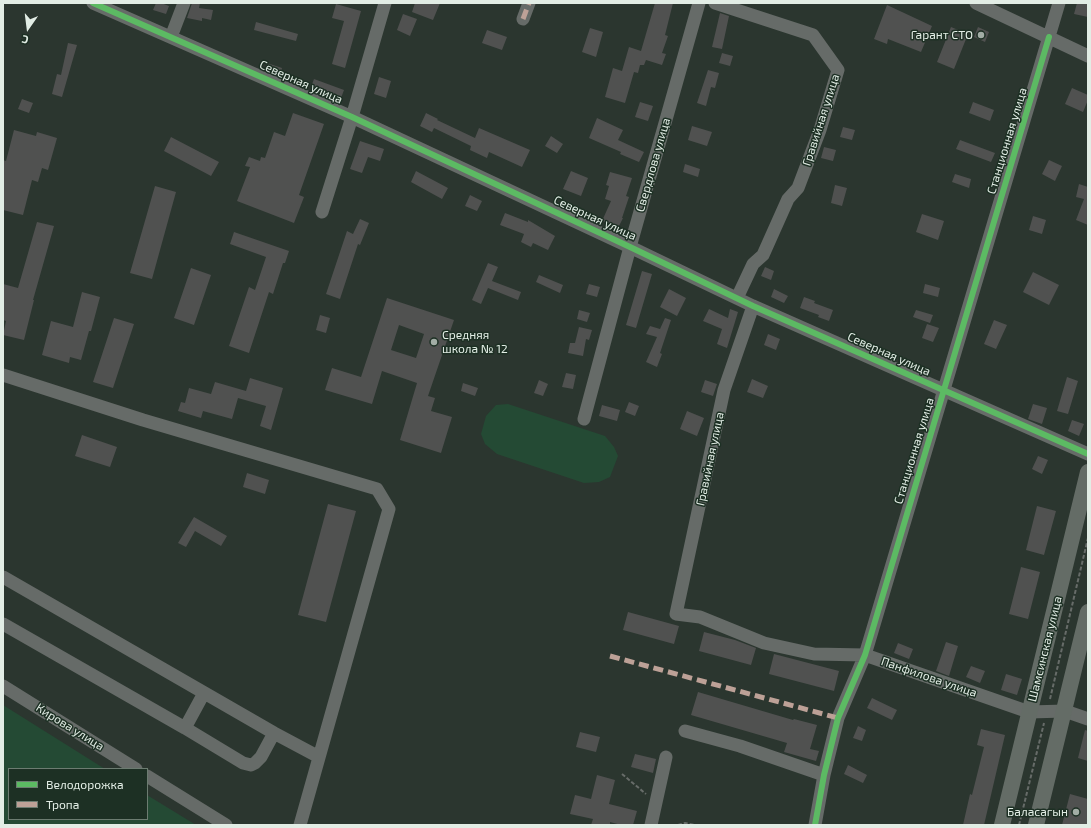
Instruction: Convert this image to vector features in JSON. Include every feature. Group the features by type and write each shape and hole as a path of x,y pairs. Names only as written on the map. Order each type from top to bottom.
{"main road":[{"name":"Шамсинская улица","path":"1002,825 1088,472"},
{"path":"1036,825 1088,612"}],"street":[{"name":"Северная улица","path":"93,3 352,117 753,306 1088,454"},
{"path":"171,37 184,3"},
{"path":"322,212 352,117 384,3"},
{"path":"523,19 529,3"},
{"name":"Свердлова улица","path":"584,419 630,247 699,3"},
{"name":"Гравийная улица","path":"715,3 813,35 838,70 820,130 798,188 788,199 763,255 753,264 737,298"},
{"path":"976,3 1088,56"},
{"name":"Станционная улица","path":"815,825 824,775 838,718 865,655 1059,3"},
{"name":"Гравийная улица","path":"676,614 724,390 753,306"},
{"path":"3,375 143,420 377,488 389,509 300,825"},
{"path":"3,577 274,733 319,757"},
{"name":"Панфилова улица","path":"676,614 700,617 764,643 814,654 865,655 1029,712 1064,711 1088,719"},
{"path":"3,624 247,765 255,763 261,756 274,733"},
{"name":"Кирова улица","path":"3,686 134,768"},
{"path":"184,728 204,692"},
{"path":"685,731 740,746 824,775"},
{"path":"651,825 666,757"},
{"path":"148,777 226,825"}],"path":[{"path":"1019,825 1088,538"},
{"path":"622,774 646,794 654,812"},
{"path":"678,825 695,825"}],"green space":[{"path":"508,404 605,436 614,447 618,456 610,477 599,482 584,483 497,454 485,444 481,434 486,416 496,405"},
{"path":"3,705 103,768 8,768 8,820 148,820 148,796 196,825 3,825"}],"building":[{"path":"156,3 169,6 166,14 153,10"},
{"path":"192,3 200,3 199,8 213,10 211,20 202,18 202,21 187,18"},
{"path":"415,3 440,3 433,20 412,12"},
{"path":"655,3 673,3 665,35 668,36 662,53 666,54 662,65 646,60 644,65 640,65 638,73 634,72 625,103 605,97 613,68 622,71 629,47 641,51"},
{"path":"1077,3 1088,3 1088,17 1074,14"},
{"path":"336,4 361,11 345,68 332,64 344,21 332,18"},
{"path":"887,5 932,26 921,52 888,39 887,44 874,39"},
{"path":"720,13 729,16 722,49 712,47"},
{"path":"403,14 417,19 410,36 397,30"},
{"path":"256,22 298,34 296,41 254,30"},
{"path":"951,27 968,34 954,69 937,62"},
{"name":"Гарант СТО","path":"978,27 989,32 985,42 974,37"},
{"path":"590,28 603,32 596,57 582,52"},
{"path":"487,30 507,37 502,50 482,43"},
{"path":"68,43 77,45 62,97 52,94 57,74 61,75"},
{"path":"722,53 733,56 730,66 719,63"},
{"path":"267,63 282,68 280,76 265,70"},
{"path":"708,70 719,73 715,88 711,87 706,106 697,103"},
{"path":"379,77 391,81 386,98 374,94"},
{"path":"314,79 344,90 341,98 311,87"},
{"path":"1072,88 1088,95 1088,100 1083,112 1065,104"},
{"path":"22,99 33,103 29,113 18,109"},
{"path":"640,102 653,106 648,121 635,117"},
{"path":"973,102 994,110 990,121 969,113"},
{"path":"293,113 324,124 299,195 304,197 294,223 237,201 250,167 245,166 249,157 260,161 261,157 265,158 274,132 285,136"},
{"path":"426,113 438,119 437,120 475,138 479,128 530,150 522,167 489,152 487,158 470,150 471,146 434,128 432,132 420,126"},
{"path":"597,118 623,130 618,140 644,152 639,162 620,154 621,152 589,138"},
{"path":"692,126 712,132 707,146 688,140"},
{"path":"843,127 855,130 852,140 840,137"},
{"path":"14,130 36,136 37,132 57,138 48,170 42,168 38,182 32,180 23,215 3,210 3,160 6,161"},
{"path":"551,136 563,144 557,153 545,146"},
{"path":"171,137 219,162 211,176 164,151"},
{"path":"960,140 995,153 991,162 956,149"},
{"path":"360,141 384,149 380,161 368,157 362,173 350,169"},
{"path":"824,147 836,150 833,161 821,158"},
{"path":"1049,160 1062,166 1055,181 1042,174"},
{"path":"685,164 700,169 698,177 683,172"},
{"path":"416,171 448,188 442,199 411,182"},
{"path":"571,171 588,178 581,196 563,189"},
{"path":"610,172 632,178 626,196 629,197 623,218 618,228 602,221 611,201 605,199 609,186 606,185"},
{"path":"955,174 971,179 969,188 952,182"},
{"path":"1079,184 1088,187 1088,225 1076,220 1084,199 1076,197"},
{"path":"835,185 847,188 842,206 831,203"},
{"path":"155,186 176,192 152,279 130,273"},
{"path":"470,195 482,201 477,211 465,206"},
{"path":"505,213 528,222 528,220 555,236 548,250 533,243 531,247 521,242 524,234 500,225"},
{"path":"922,214 944,221 938,240 916,232"},
{"path":"1033,216 1046,220 1042,234 1029,230"},
{"path":"360,219 369,223 360,245 358,244 340,299 326,294 347,231 353,234"},
{"path":"37,222 54,226 33,300 24,340 3,335 6,321 3,320 3,284 18,288"},
{"path":"234,232 289,251 285,263 283,263 273,294 269,292 249,353 229,346 249,287 255,290 266,257 230,244"},
{"path":"488,263 498,267 492,281 521,292 518,300 488,288 481,304 472,300"},
{"path":"765,267 774,271 771,280 761,276"},
{"path":"191,268 211,275 194,325 174,318"},
{"path":"642,271 652,274 636,328 626,325"},
{"path":"1033,272 1059,285 1049,305 1023,292"},
{"path":"539,275 563,285 560,293 536,282"},
{"path":"589,284 600,287 597,297 586,294"},
{"path":"925,284 940,288 938,297 923,293"},
{"path":"669,289 686,298 677,316 660,307"},
{"path":"774,289 788,296 784,303 771,297"},
{"path":"82,292 100,297 91,331 89,331 81,360 70,357 69,363 42,355 51,321 73,327"},
{"path":"804,297 815,301 814,303 833,310 829,321 818,317 819,315 800,308"},
{"path":"387,298 454,320 428,396 435,398 431,411 452,417 441,453 400,440 417,383 382,371 372,404 325,390 332,368 361,377","holes":["399,325 424,334 416,358 391,350"]},
{"path":"709,309 728,318 730,309 738,312 727,348 717,344 722,329 703,321"},
{"path":"579,310 590,313 587,322 577,319"},
{"path":"916,310 933,315 930,323 913,317"},
{"path":"320,315 330,318 326,333 316,330"},
{"path":"114,318 134,324 113,388 93,382"},
{"path":"665,318 671,320 657,367 646,362 657,337 646,334 650,326 660,329"},
{"path":"994,320 1007,325 996,349 984,344"},
{"path":"927,324 939,328 933,342 922,338"},
{"path":"579,327 592,330 589,340 586,339 583,356 568,353 570,343 575,343"},
{"path":"768,334 780,339 776,350 764,345"},
{"path":"566,373 576,375 573,389 562,387"},
{"path":"1067,377 1078,381 1068,414 1057,411"},
{"path":"250,378 283,388 271,430 260,426 266,406 238,398 232,419 203,411 201,418 178,411 181,402 185,403 189,388 211,394 215,382 246,391"},
{"path":"752,379 768,386 763,398 747,392"},
{"path":"539,380 548,384 543,396 534,393"},
{"path":"705,380 717,384 713,396 701,392"},
{"path":"463,383 478,388 475,396 461,391"},
{"path":"629,402 639,406 635,416 625,412"},
{"path":"1033,404 1047,408 1042,424 1028,419"},
{"path":"602,405 620,410 617,421 599,416"},
{"path":"687,411 704,418 697,436 680,429"},
{"path":"1072,420 1084,424 1079,436 1068,431"},
{"path":"82,435 117,447 110,467 75,456"},
{"path":"1038,456 1048,460 1042,474 1032,469"},
{"path":"247,473 269,480 265,494 243,487"},
{"path":"328,504 356,511 326,622 298,615"},
{"path":"1037,506 1056,511 1044,555 1026,550"},
{"path":"194,517 227,536 221,546 195,531 186,547 178,543"},
{"path":"1021,567 1040,572 1028,619 1009,614"},
{"path":"628,612 679,626 674,644 623,630"},
{"path":"704,632 735,640 756,648 751,665 699,651"},
{"path":"946,642 958,646 949,676 936,671"},
{"path":"898,643 913,649 909,659 894,653"},
{"path":"774,654 839,671 834,691 769,674"},
{"path":"971,666 985,671 980,683 966,677"},
{"path":"1006,674 1022,679 1017,695 1001,690"},
{"path":"698,692 793,720 817,725 810,749 819,751 816,761 784,752 787,743 691,715"},
{"path":"872,698 897,710 892,720 867,708"},
{"path":"858,726 866,730 862,741 853,738"},
{"path":"981,729 1005,735 984,825 963,825 970,794 972,795 984,747 977,745"},
{"path":"1085,730 1088,731 1088,761 1078,758"},
{"path":"580,732 600,737 596,752 576,747"},
{"path":"635,754 656,759 653,773 631,767"},
{"path":"848,765 867,775 863,783 844,774"},
{"path":"597,775 615,780 609,804 637,811 633,825 621,825 610,822 610,825 591,825 593,819 570,814 575,795 591,799"},
{"name":"Баласагын","path":"1070,794 1088,799 1088,825 1062,825"}],"marked path":[{"path":"523,19 529,3"},
{"path":"610,656 838,718"}],"cycle path":[{"path":"93,3 352,117 753,306 1088,454"},
{"path":"815,825 824,775 838,718 865,655 1049,37"}],"place":[{"name":"Гарант СТО","path":"981,35"},
{"name":"Средняя школа № 12","path":"434,342"},
{"name":"Баласагын","path":"1076,812"}]}
